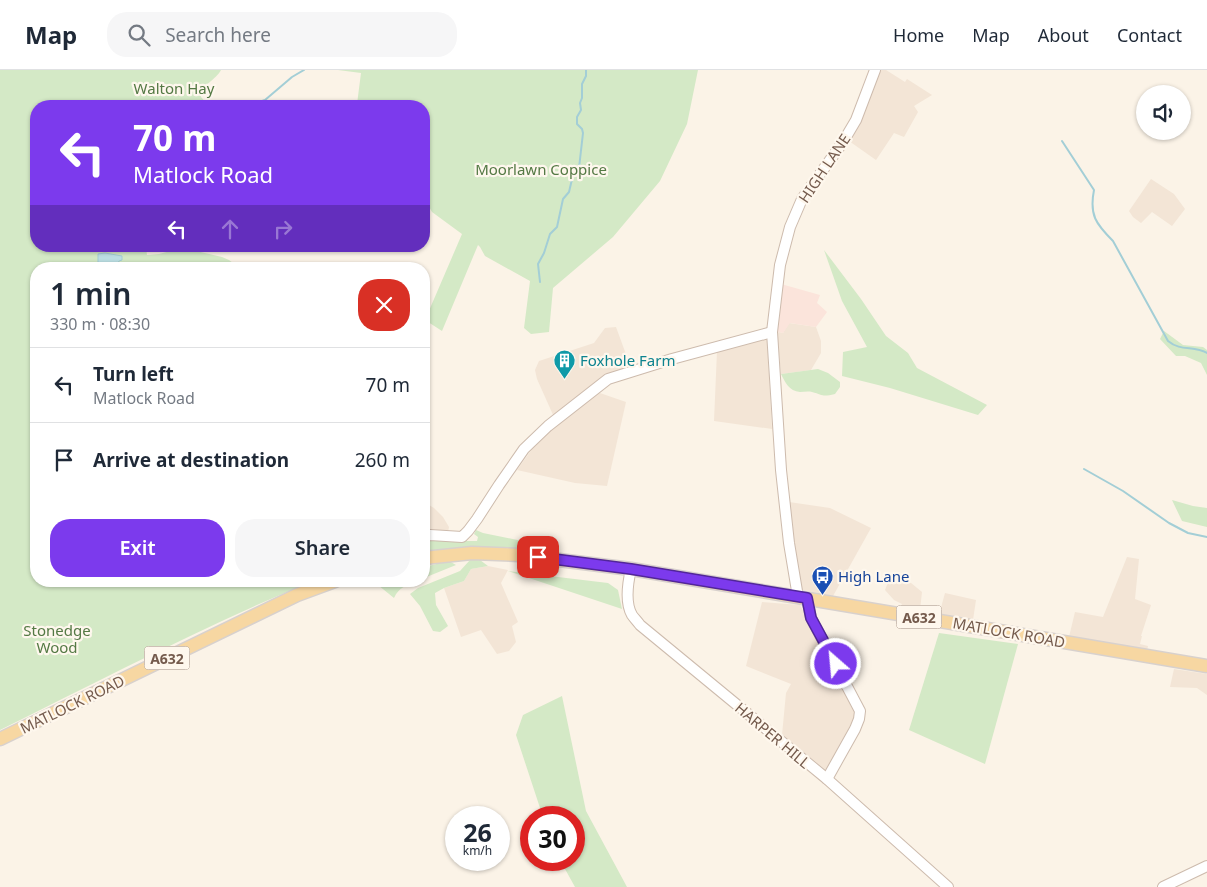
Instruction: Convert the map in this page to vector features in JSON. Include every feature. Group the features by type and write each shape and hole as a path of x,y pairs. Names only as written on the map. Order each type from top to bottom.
{"main road":[{"name":"MATLOCK ROAD","path":"430,557 472,553 519,555 631,569 1207,666"},
{"name":"MATLOCK ROAD","path":"0,739 297,595 319,587"}],"street":[{"name":"HIGH LANE","path":"827,779 855,729 860,711 811,618 803,598 789,543 781,470 772,332 780,265 790,227 802,199 843,142 856,120 875,70"},
{"path":"430,536 462,537 466,534 498,484 524,449 548,426 608,379 672,359 772,332"},
{"name":"HARPER HILL","path":"631,569 628,582 628,598 631,614 640,625 827,779 948,887"},
{"path":"1163,887 1207,866"}],"shaded area":[{"path":"878,70 886,70 905,82 907,79 932,95 914,106 918,112 904,137 894,133 876,160 849,141"},
{"path":"1151,179 1174,194 1185,209 1172,226 1152,212 1141,223 1129,211"},
{"path":"781,284 820,295 817,303 827,312 816,327 790,323 783,333 777,333"},
{"path":"789,323 816,327 821,341 821,353 811,370 781,374 777,333 783,333"},
{"path":"616,327 631,368 554,417 537,379 535,370 539,361 594,343 605,328"},
{"path":"767,339 772,429 714,421 717,351"},
{"path":"597,392 626,402 607,486 575,483 517,470 538,441"},
{"path":"789,502 830,508 871,528 833,596 801,588"},
{"path":"430,506 443,517 449,527 448,532 430,530"},
{"path":"1127,557 1139,559 1135,599 1151,605 1140,644 1148,646 1147,651 1069,637 1075,612 1103,617"},
{"path":"488,566 508,570 501,583 518,622 512,626 516,642 509,651 497,654 481,630 461,637 444,588 464,581 471,569"},
{"path":"891,575 911,583 922,592 920,610 900,608 902,604 894,600 885,590"},
{"path":"945,593 976,600 973,620 939,615"},
{"path":"762,602 800,605 855,710 856,718 826,770 782,735 786,693 791,684 746,666"},
{"path":"1174,669 1207,674 1207,695 1197,688 1170,687"}],"green space":[{"name":"Stonedge Wood","path":"0,70 221,70 202,92 201,97 204,100 30,100 30,252 147,252 147,255 167,252 201,252 222,257 232,262 30,262 30,587 299,587 194,634 0,730"},
{"name":"Moorlawn Coppice","path":"338,70 698,70 687,124 660,181 613,237 553,288 549,332 531,334 524,328 530,281 485,256 478,245 442,331 430,323 430,308 462,234 430,208 430,100 358,100 361,73"},
{"path":"824,250 886,336 908,353 917,368 987,405 978,415 890,388 842,376 843,352 867,347 842,301"},
{"path":"1164,331 1183,345 1203,347 1207,350 1207,375 1201,363 1185,356 1176,356 1160,339"},
{"path":"818,369 828,373 840,382 840,387 835,394 825,395 793,390 788,386 781,374"},
{"path":"1172,500 1207,508 1207,527 1182,521"},
{"path":"476,530 532,543 533,548 430,553 430,541 477,541 478,537 474,534"},
{"path":"470,560 480,560 488,566 471,569 464,581 435,593 436,605 448,626 440,632 433,631 420,606 410,594 418,588 430,587 430,583 460,571"},
{"path":"449,561 456,565 430,576 430,566"},
{"path":"508,571 608,583 618,590 622,609"},
{"path":"380,587 404,587 394,598"},
{"path":"939,633 1018,644 985,764 909,730"},
{"path":"562,696 585,806 539,806 516,735 523,715"},
{"path":"585,806 627,887 575,887 566,871 585,871"}],"water":[{"path":"105,253 122,256 122,260 118,262 98,262 98,254"}],"waterway":[{"path":"265,100 292,77 304,70"},
{"path":"540,282 538,264 550,234 557,227 563,199 569,192 573,175 579,168 583,133 577,124 577,117 581,110 582,84 586,76 586,70"},
{"path":"1062,141 1094,190 1092,206 1098,224 1113,241 1168,341 1183,348 1197,349 1207,353"},
{"path":"1084,469 1123,491 1169,523 1188,533 1207,537"}],"place":[{"name":"Foxhole Farm","path":"564,379"},
{"name":"High Lane","path":"822,595"}],"route":[{"path":"538,557 631,569 807,598 811,618 836,664"}],"park label":[{"name":"Walton Hay","path":"174,88"}]}
